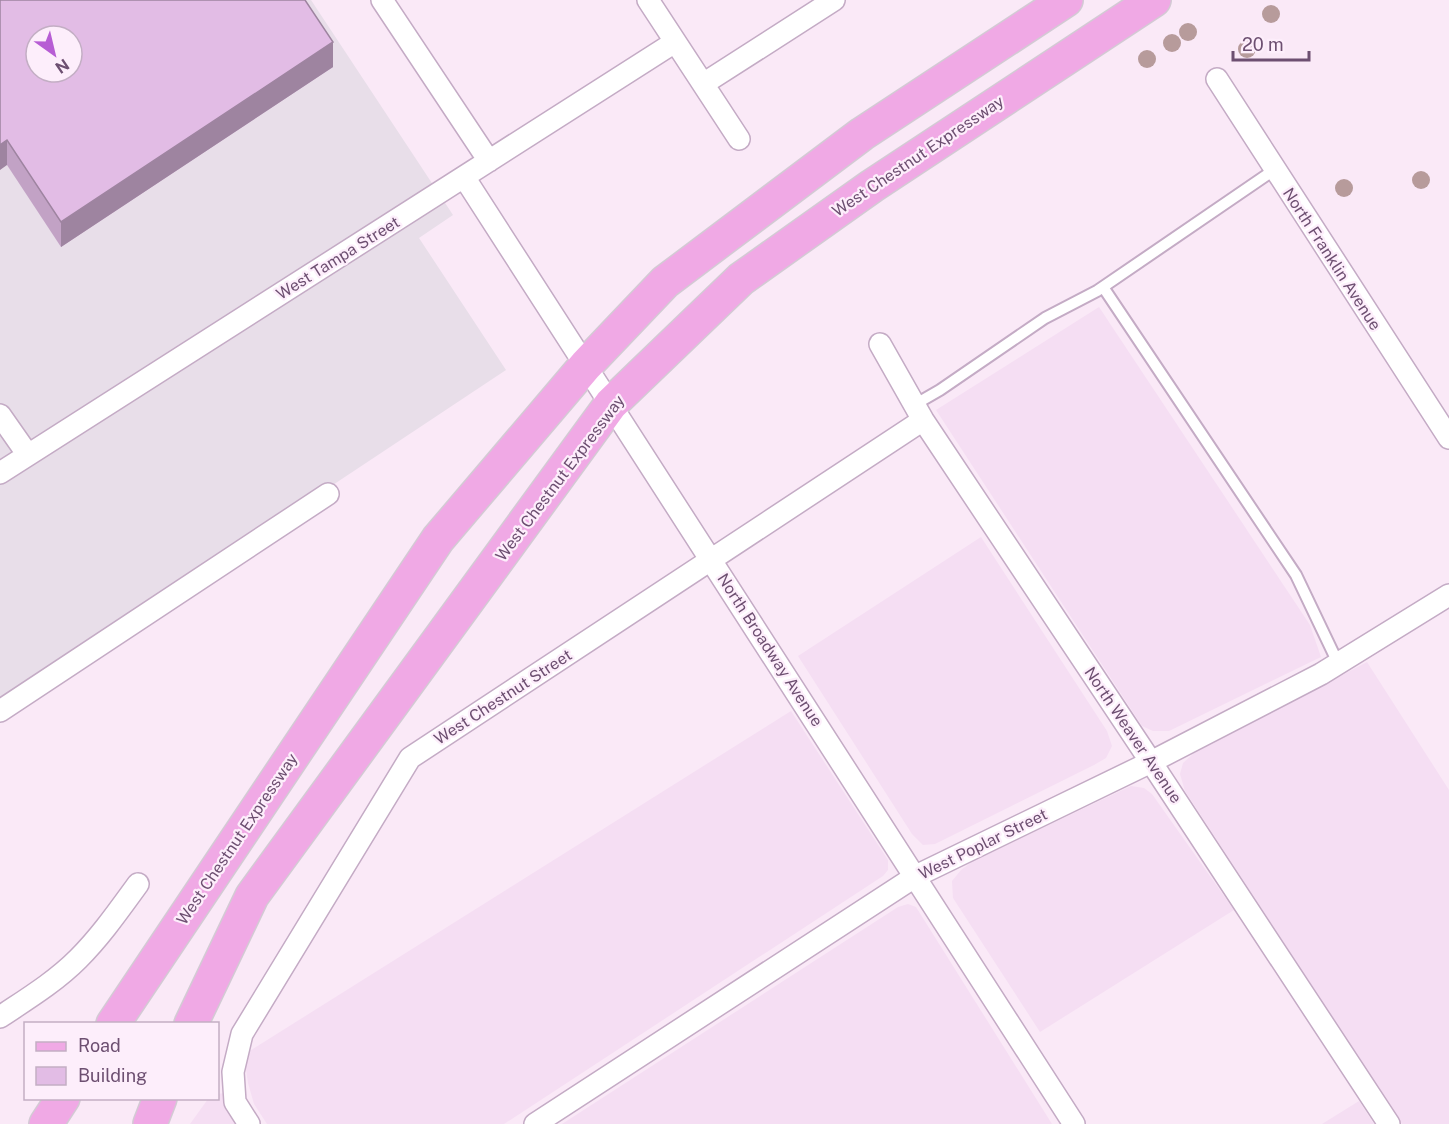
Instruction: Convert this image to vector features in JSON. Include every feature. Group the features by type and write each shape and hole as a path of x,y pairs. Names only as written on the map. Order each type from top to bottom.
{"main road":[{"name":"West Chestnut Expressway","path":"114,1022 438,539 586,365 665,282 862,134 1066,0"},
{"name":"West Chestnut Expressway","path":"191,1022 252,896 612,404 741,279 872,186 1154,0"},
{"path":"46,1124 62,1100"},
{"path":"150,1124 159,1100"}],"street":[{"path":"382,0 489,161"},
{"path":"648,0 739,139"},
{"path":"703,84 834,0"},
{"name":"West Tampa Street","path":"0,473 675,42"},
{"name":"North Franklin Avenue","path":"1217,80 1449,438"},
{"name":"North Broadway Avenue","path":"464,177 1074,1124"},
{"name":"North Weaver Avenue","path":"880,344 919,412 1389,1124"},
{"name":"West Chestnut Street","path":"249,1124 235,1102 233,1072 242,1034 410,759 712,560 919,412"},
{"path":"0,415 28,455"},
{"path":"0,711 328,494"},
{"name":"West Poplar Street","path":"535,1124 915,876 1151,762 1338,663 1449,595"},
{"path":"0,1017 42,989 76,961 103,932 138,884"}],"lane":[{"path":"919,412 940,390 1045,318 1103,287 1274,170"},
{"path":"1103,287 1296,575 1338,663"}],"shaded area":[{"path":"0,0 311,0 453,215 419,238 506,370 0,706"},
{"path":"1099,307 1310,625 1321,657 1169,731 1153,731 1142,726 936,410"},
{"path":"981,537 1107,731 1112,746 1106,758 1094,765 935,844 923,845 912,834 798,656"},
{"path":"1367,662 1449,790 1449,1124 1402,1124 1185,791 1180,774 1183,763 1194,753"},
{"path":"791,711 888,860 888,870 883,876 504,1124 267,1124 254,1104 248,1083 245,1063 248,1052"},
{"path":"1131,786 1144,788 1152,794 1234,910 1040,1032 953,898 952,881 973,861"},
{"path":"908,904 916,907 1052,1124 562,1124 898,907"},
{"path":"224,1093 237,1124 190,1124 207,1100 219,1100 219,1094"},
{"path":"1359,1101 1374,1124 1322,1124"}],"building":[{"path":"0,0 305,0 333,42 61,222 7,140 0,145"}]}
